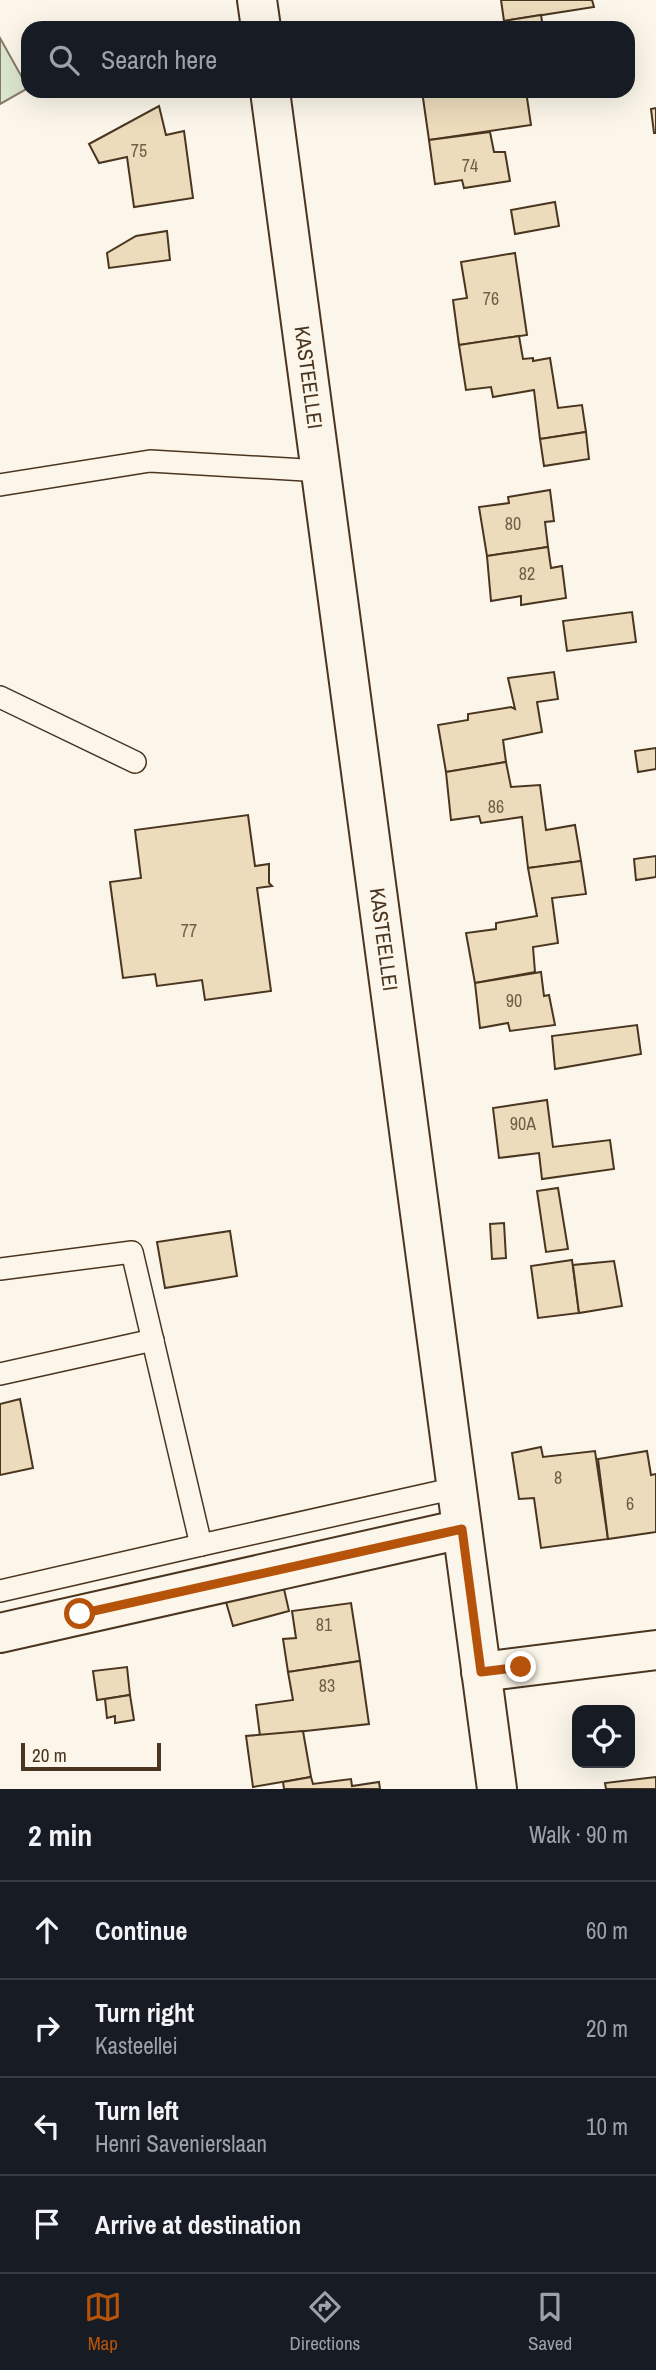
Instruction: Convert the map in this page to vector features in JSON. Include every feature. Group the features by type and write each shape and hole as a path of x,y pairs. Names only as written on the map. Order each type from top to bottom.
{"street":[{"path":"257,0 260,21"},
{"name":"KASTEELLEI","path":"271,98 497,1789"},
{"path":"0,1633 462,1529"},
{"path":"481,1672 656,1650"}],"lane":[{"path":"0,485 149,461 322,471"},
{"path":"0,697 135,762"},
{"path":"0,1269 132,1252 201,1545"},
{"path":"0,1374 153,1340"},
{"path":"0,1591 456,1488"}],"green space":[{"path":"0,38 21,76 21,92 0,104"}],"building":[{"path":"501,0 592,0 594,7 504,21"},
{"path":"541,15 542,21 504,21"},
{"path":"423,98 527,98 531,125 429,140"},
{"path":"159,106 166,135 184,131 193,198 134,207 127,157 99,163 89,144"},
{"path":"656,108 656,133 654,133 651,109"},
{"path":"490,132 494,152 505,152 510,181 464,188 462,180 435,184 429,140"},
{"path":"555,202 559,226 515,234 511,210"},
{"path":"167,231 170,260 109,268 107,253 136,236"},
{"path":"515,253 527,335 459,345 453,300 467,298 461,262"},
{"path":"519,336 523,359 533,358 533,361 550,358 558,408 582,405 586,432 540,439 534,390 493,397 491,387 466,390 459,345"},
{"path":"586,432 589,459 544,466 540,439"},
{"path":"550,490 554,521 545,522 548,547 487,556 479,507 509,503 508,497"},
{"path":"548,547 551,568 562,566 566,598 521,605 521,596 491,601 487,556"},
{"path":"632,612 636,642 567,651 563,621"},
{"path":"554,672 558,699 537,702 542,732 503,740 506,762 446,772 438,725 468,720 468,714 511,707 515,709 508,678"},
{"path":"656,748 656,769 638,772 635,751"},
{"path":"506,762 511,787 540,785 546,830 575,825 581,861 528,868 522,817 481,823 479,816 451,820 446,772"},
{"path":"248,815 255,866 269,864 269,883 272,886 257,888 271,991 205,1000 202,980 157,986 155,974 123,978 110,882 141,878 135,830"},
{"path":"656,856 656,877 636,880 634,859"},
{"path":"581,861 586,894 552,898 558,943 533,947 535,972 475,983 466,933 496,929 496,923 537,916 528,868"},
{"path":"541,972 544,996 549,995 555,1025 510,1031 508,1023 480,1028 475,983"},
{"path":"637,1025 641,1054 555,1069 552,1036"},
{"path":"547,1100 553,1147 610,1140 614,1169 542,1179 539,1153 499,1158 493,1108"},
{"path":"558,1188 568,1249 546,1252 537,1191"},
{"path":"504,1223 506,1258 492,1259 490,1224"},
{"path":"230,1231 237,1276 165,1288 157,1242"},
{"path":"572,1260 579,1313 538,1318 531,1266"},
{"path":"614,1261 622,1306 579,1313 573,1265"},
{"path":"20,1399 33,1468 0,1475 0,1404"},
{"path":"541,1447 543,1457 595,1451 608,1539 541,1548 534,1498 519,1499 512,1453"},
{"path":"647,1451 651,1475 656,1474 656,1532 608,1539 598,1459"},
{"path":"284,1589 289,1611 233,1626 226,1602"},
{"path":"351,1603 360,1661 288,1672 283,1639 296,1638 292,1611"},
{"path":"360,1661 369,1724 260,1736 256,1705 293,1700 288,1672"},
{"path":"127,1667 130,1695 97,1700 93,1671"},
{"path":"130,1695 134,1720 115,1723 115,1716 107,1718 105,1699"},
{"path":"303,1731 311,1777 253,1787 246,1736"},
{"path":"311,1777 313,1784 351,1779 352,1786 379,1782 380,1789 284,1789 283,1782"},
{"path":"656,1777 656,1789 606,1789 605,1783"}],"route":[{"path":"80,1614 462,1529 481,1672 521,1667"}]}
